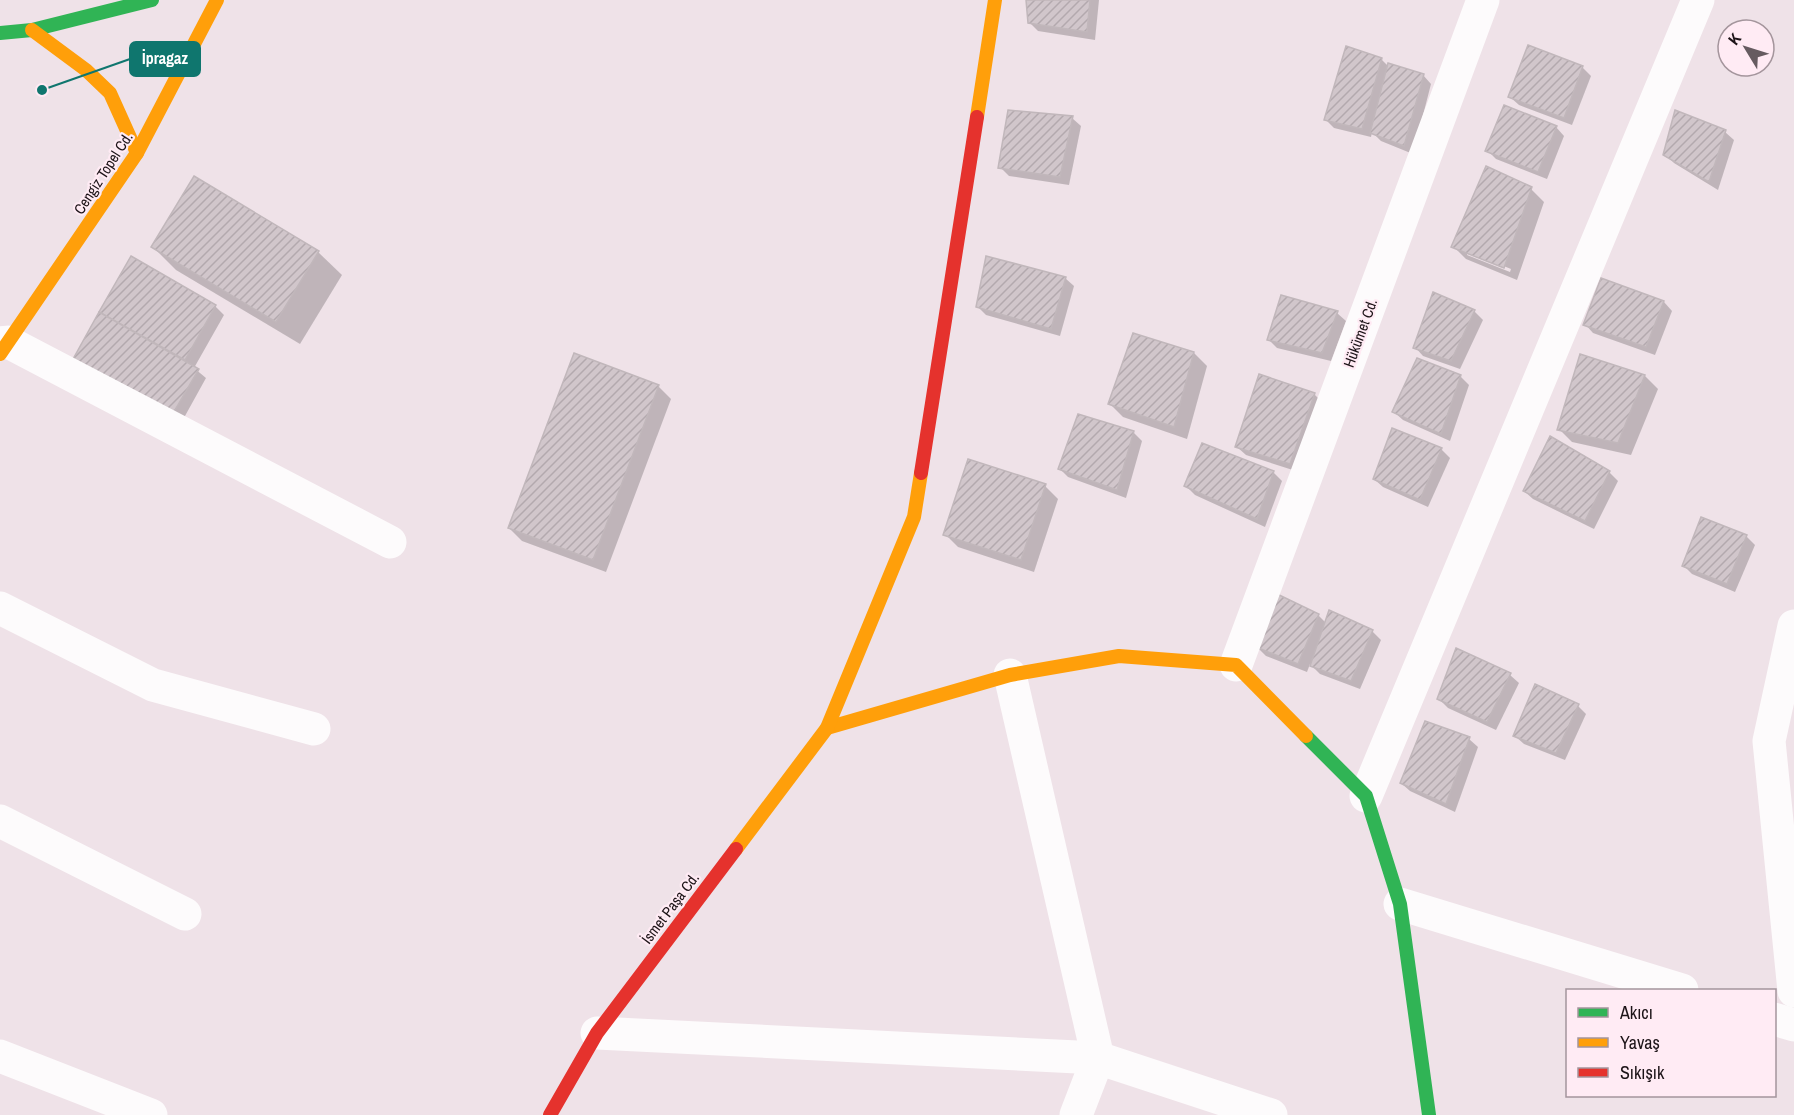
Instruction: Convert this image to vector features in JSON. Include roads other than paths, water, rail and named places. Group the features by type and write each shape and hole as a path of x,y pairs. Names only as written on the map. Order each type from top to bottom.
{"street":[{"path":"0,33 32,30 152,0"},
{"name":"Cengiz Topel Cd.","path":"3,346 137,153 217,0"},
{"name":"İsmet Paşa Cd.","path":"550,1115 597,1032 827,728 914,517 995,0"},
{"name":"Hükümet Cd.","path":"1236,665 1483,0"},
{"path":"1366,796 1698,0"},
{"path":"32,30 86,70 110,93 137,153"},
{"path":"3,346 390,542"},
{"path":"0,608 153,685 314,729"},
{"path":"1794,626 1768,741 1794,991"},
{"path":"827,728 1010,675 1119,656 1236,665 1366,796 1400,904 1429,1115"},
{"path":"1010,675 1098,1058 1076,1115"},
{"path":"0,821 185,914"},
{"path":"1400,904 1679,989"},
{"path":"1776,1020 1794,1025"},
{"path":"597,1032 1098,1058 1271,1115"},
{"path":"0,1056 151,1115"}],"place":[{"name":"İpragaz","path":"42,90"}]}
